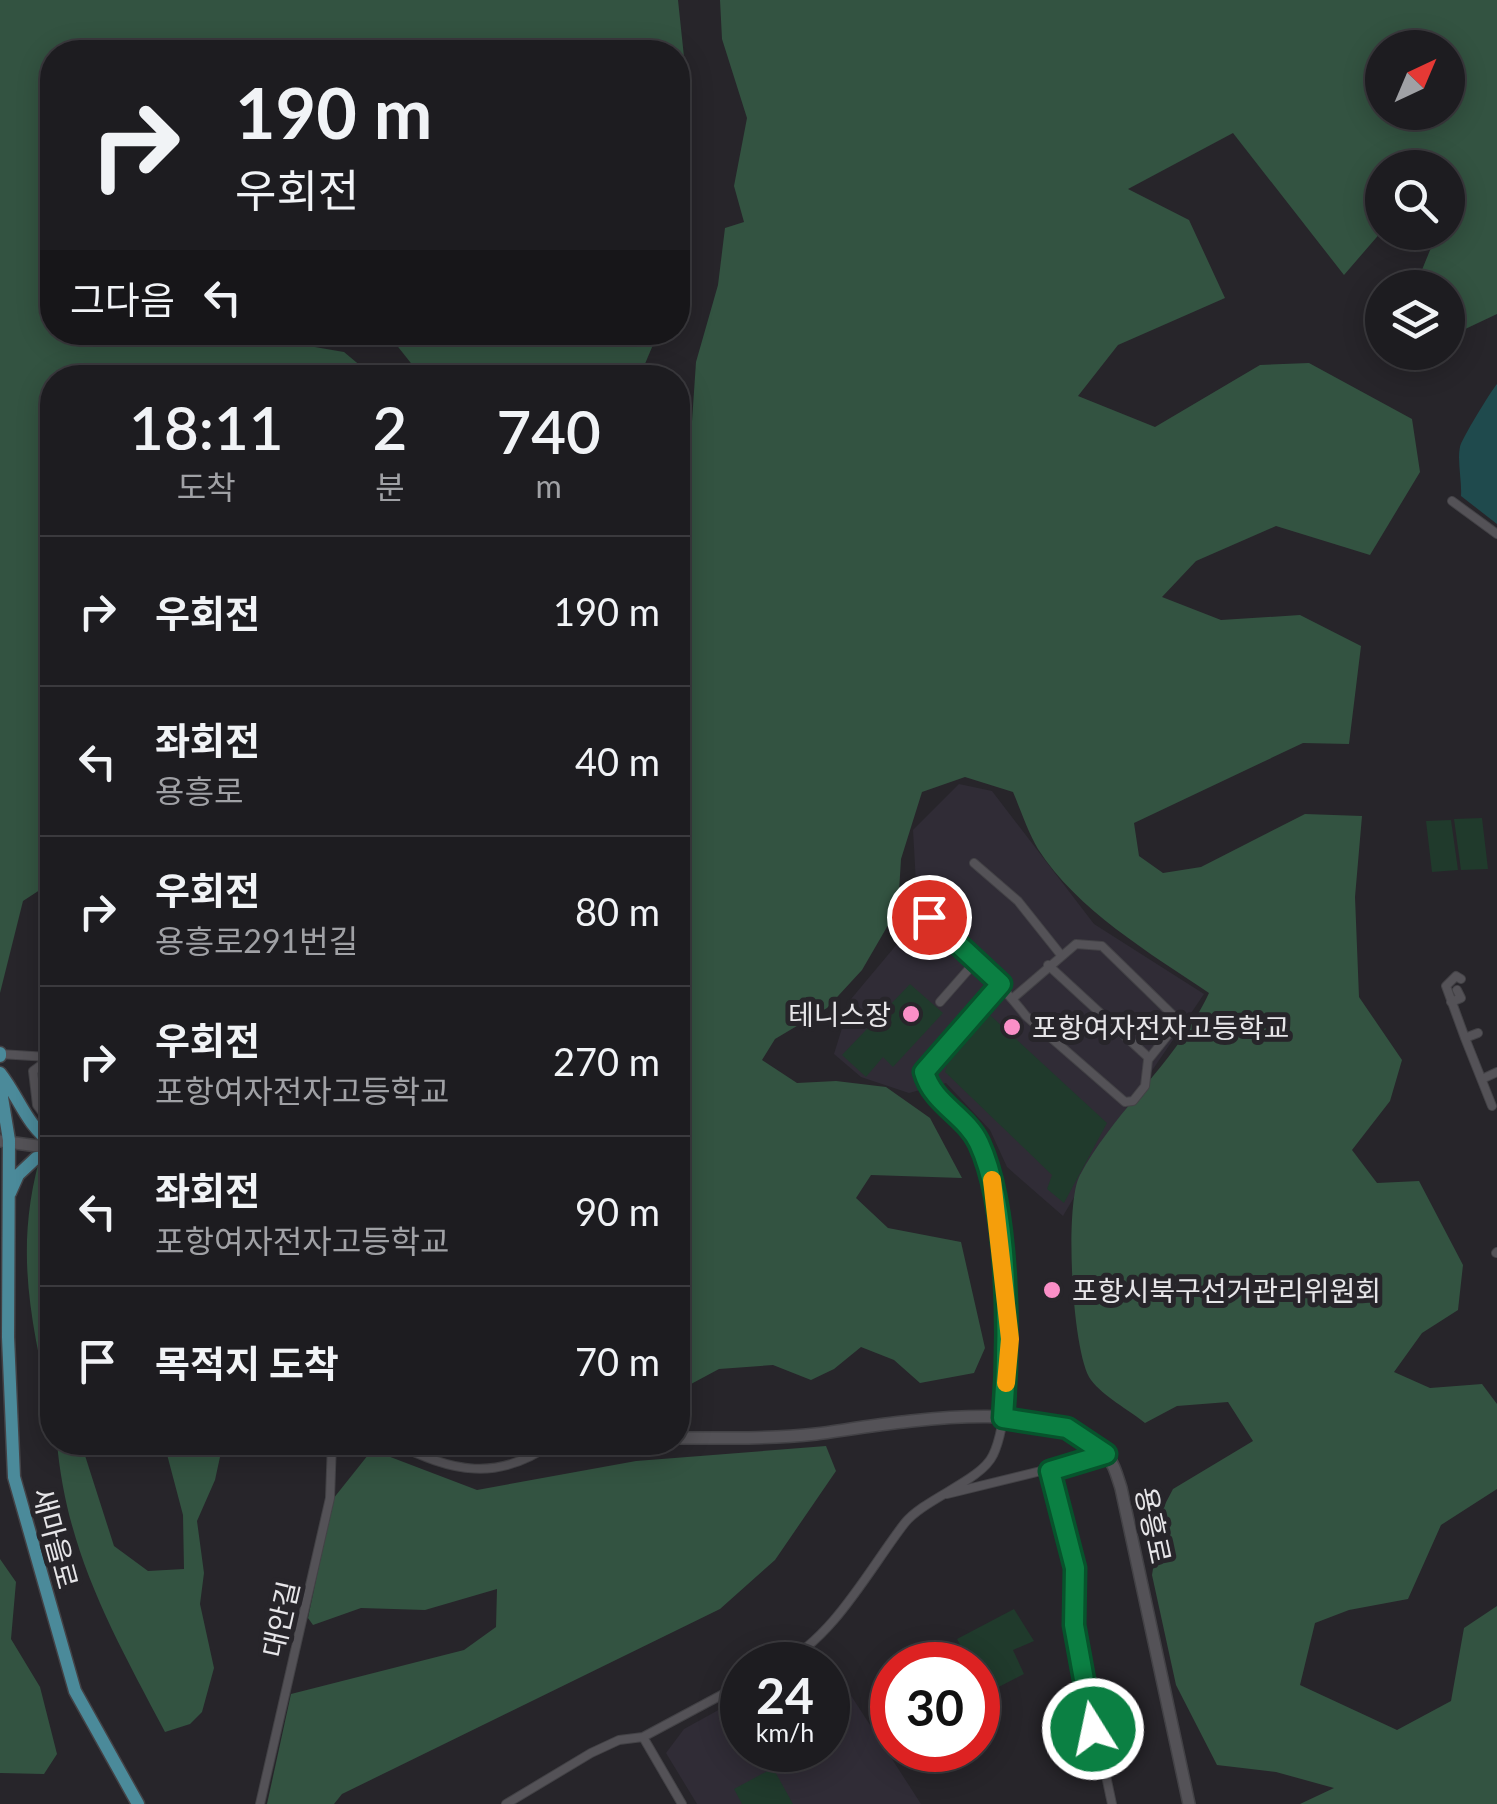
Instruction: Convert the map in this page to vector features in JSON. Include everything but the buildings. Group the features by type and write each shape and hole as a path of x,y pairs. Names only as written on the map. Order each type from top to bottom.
{"main road":[{"path":"0,1073 15,1092 27,1120 40,1133"},
{"name":"새마을로","path":"0,1086 14,1478 75,1690 138,1804"},
{"path":"4,1140 40,1144"},
{"path":"7,1200 27,1166 40,1158"},
{"path":"0,1185 7,1200"},
{"path":"690,1438 768,1438 938,1415 1003,1418 1067,1428 1106,1454"},
{"name":"용흥로","path":"1106,1454 1121,1488 1189,1804"}],"street":[{"path":"1452,500 1497,534"},
{"path":"974,864 1018,902 1061,955"},
{"path":"929,917 1001,984 1026,1016 1125,1102 1133,1101 1145,1086 1149,1058 1176,1024 1176,1018 1102,946 1076,944 1012,998"},
{"path":"940,1002 976,960"},
{"path":"1048,964 1149,1058"},
{"path":"1461,979 1456,976 1446,986 1492,1106"},
{"path":"810,1642 843,1606 907,1520 992,1458 1003,1418 1010,1339 994,1185 978,1139 929,1090 924,1072 1001,984"},
{"path":"1450,1002 1461,998 1458,990"},
{"path":"1458,1018 1469,1013"},
{"path":"1466,1038 1478,1033"},
{"path":"1474,1059 1487,1053"},
{"path":"0,1054 40,1056"},
{"path":"40,1065 33,1071 40,1107"},
{"path":"1482,1079 1497,1072"},
{"path":"943,1494 1050,1471 1106,1454"},
{"name":"대안길","path":"260,1804 330,1498 332,1455"},
{"path":"424,1455 488,1472 524,1464 536,1455"},
{"path":"1050,1471 1075,1568 1074,1625 1112,1804"},
{"path":"506,1804 591,1753 619,1740 643,1737 720,1696"},
{"path":"643,1737 682,1804"}],"shaded area":[{"name":"포항여자전자고등학교","path":"959,784 992,791 1094,924 1204,994 1126,1109 1063,1216 1007,1167 990,1130 946,1083 909,1093 861,1077 834,1054 851,999 918,919 913,830"},
{"path":"850,1694 870,1725 870,1772 900,1772 921,1804 697,1804 666,1753 684,1729 720,1709 720,1772 850,1772"}],"green space":[{"path":"0,0 678,0 682,40 40,40 40,345 303,345 344,352 360,365 40,365 40,890 23,901 0,993"},
{"path":"720,0 1497,0 1497,314 1465,329 1465,270 1422,270 1430,250 1465,250 1465,150 1365,150 1366,250 1344,275 1233,133 1128,189 1189,220 1225,298 1118,345 1078,396 1155,427 1260,365 1309,363 1412,419 1420,472 1370,555 1276,526 1196,561 1162,597 1221,620 1300,615 1361,646 1349,744 1303,743 1134,823 1139,856 1163,873 1201,867 1305,814 1362,816 1355,897 1359,997 1402,1060 1390,1101 1352,1150 1377,1183 1419,1181 1463,1265 1458,1310 1422,1333 1394,1372 1430,1388 1482,1384 1497,1404 1497,1489 1441,1525 1408,1599 1349,1610 1315,1623 1300,1685 1397,1730 1451,1701 1464,1628 1497,1606 1497,1804 1300,1804 1334,1788 1276,1772 1217,1765 1176,1685 1152,1575 1163,1508 1173,1489 1253,1441 1228,1402 1177,1406 1145,1423 1091,1380 1084,1365 1075,1312 1072,1215 1080,1175 1094,1151 1180,1041 1209,993 1116,929 1073,891 1038,849 1013,792 965,777 922,792 901,859 898,908 862,970 827,1008 775,1039 762,1060 797,1083 836,1081 886,1087 930,1118 962,1178 871,1175 856,1198 888,1228 961,1242 985,1348 974,1373 920,1383 894,1360 861,1347 834,1369 811,1380 773,1365 719,1369 690,1385 690,451 696,362 718,285 725,228 744,222 734,186 747,118 722,39"},
{"path":"397,345 653,345 644,365 412,365"},
{"path":"1482,818 1488,869 1461,870 1454,819"},
{"path":"1451,820 1458,870 1432,872 1426,821"},
{"path":"910,984 943,1013 893,1067 883,1057 866,1077 842,1055"},
{"path":"990,1015 1107,1123 1064,1203 1047,1189 1052,1175 945,1072 949,1056"},
{"path":"40,1159 40,1360 28,1281 34,1183"},
{"path":"826,1446 836,1471 775,1560 720,1609 342,1794 334,1804 267,1804 291,1694 464,1650 496,1627 497,1589 425,1610 361,1608 313,1625 308,1618 333,1499 368,1455 385,1455 477,1490 636,1461"},
{"path":"58,1455 85,1455 114,1546 148,1571 184,1569 183,1515 167,1455 220,1455 215,1480 197,1521 204,1573 200,1604 214,1668 202,1712 190,1724 165,1732 96,1593 82,1558"},
{"path":"0,1559 16,1582 11,1639 40,1687 57,1754 44,1774 0,1773"},
{"path":"1014,1609 1034,1641 1013,1650 1024,1674 1000,1686 1000,1642 957,1639"},
{"path":"766,1772 775,1772 793,1804 742,1804 734,1789"}],"water":[{"path":"1497,384 1497,524 1461,496 1459,458 1465,435"}],"slow traffic":[{"path":"992,1180 1010,1339 1006,1383"}],"place":[{"name":"테니스장","path":"911,1014"},
{"name":"포항여자전자고등학교","path":"1012,1027"},
{"name":"포항시북구선거관리위원회","path":"1052,1290"}],"route":[{"path":"929,917 1001,984 924,1072 929,1090 978,1139 994,1185 1010,1339 1003,1418 1067,1428 1106,1454 1050,1471 1075,1568 1074,1625 1093,1729"}]}
